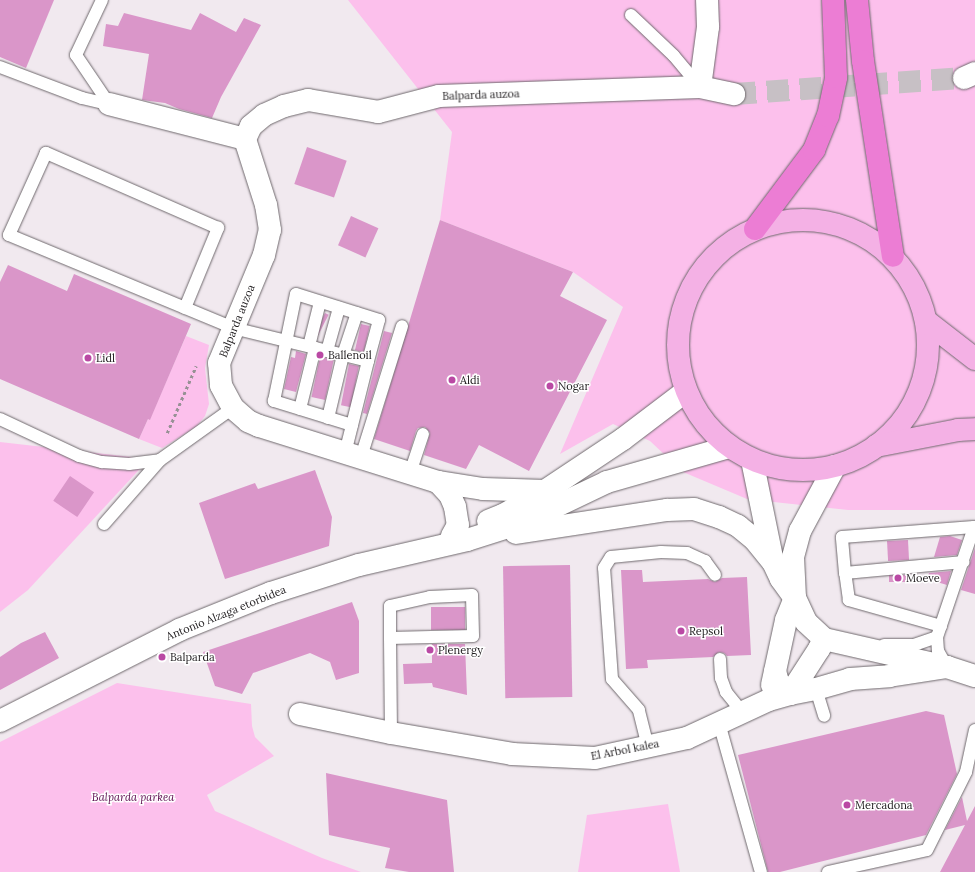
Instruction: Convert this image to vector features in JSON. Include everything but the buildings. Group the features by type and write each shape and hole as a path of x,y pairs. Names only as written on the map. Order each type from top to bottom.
{"highway":[{"path":"754,229 814,150 828,116 836,77 833,0"},
{"path":"857,0 863,61 893,256"}],"main road":[{"path":"813,219 842,225 869,238 893,256 908,276 920,297 926,321 928,349 922,384 913,404 897,427 876,446 856,458 835,466 793,470 752,460 729,447 711,431 697,412 686,391 678,360 678,327 686,296 703,268 726,245 754,229 783,220 813,219"},
{"path":"926,321 975,359"},
{"path":"876,446 967,429"}],"street":[{"path":"700,87 708,27 707,0"},
{"name":"Balparda auzoa","path":"546,491 484,489 438,482 259,426 248,421 233,408 224,393 219,371 222,355 264,255 270,230 268,212 245,139 251,126 264,115 284,106 308,100 378,112 439,96 700,87 734,94"},
{"path":"109,104 245,139"},
{"path":"460,538 546,491 623,439 686,391"},
{"path":"460,538 521,523 607,482 729,447"},
{"path":"752,460 773,562 781,579 795,598 806,622 824,639 947,667 975,676"},
{"path":"769,700 786,620 795,598 793,557 800,531 835,466"},
{"path":"438,482 450,496 455,507 460,538"},
{"path":"455,507 484,489"},
{"path":"460,538 667,510 694,509 738,526 755,540 773,562"},
{"name":"Antonio Alzaga etorbidea","path":"0,721 179,630 271,593 358,565 419,551 460,538"},
{"path":"790,694 819,650 824,639"},
{"path":"790,694 816,689 850,679 889,676 947,667"},
{"path":"775,671 778,682 790,694"},
{"name":"El Arbol kalea","path":"300,714 391,733 512,754 595,758 687,738 769,700 790,694"}],"lane":[{"path":"102,0 76,55 109,104"},
{"path":"631,15 674,56 700,87"},
{"path":"0,67 82,98 109,104"},
{"path":"185,308 218,228 46,153 9,235 233,328 368,361"},
{"path":"352,425 274,401 288,341 296,294 379,320 352,425 353,455"},
{"path":"300,409 320,302"},
{"path":"327,351 339,308"},
{"path":"328,418 343,355 357,313"},
{"path":"353,455 402,326"},
{"path":"104,524 158,460 233,408"},
{"path":"0,419 84,458 102,462 129,464 158,460"},
{"path":"410,473 423,434"},
{"path":"939,632 849,600 842,538 974,527 939,632 938,651 947,667"},
{"path":"648,747 639,710 612,679 604,568 611,557 661,552 687,552 705,560 715,575"},
{"path":"845,573 962,562"},
{"path":"390,638 473,636 472,595 430,597 390,606 390,638 391,733"},
{"path":"824,639 871,646 914,645 939,632"},
{"path":"720,659 721,678 726,692 742,712"},
{"path":"816,689 824,716"},
{"path":"719,723 761,872"},
{"path":"828,872 927,850 966,772 975,730"}],"path":[{"path":"158,460 198,360"}],"green space":[{"path":"348,0 975,0 975,510 848,510 747,499 683,472 650,441 613,424 560,454 623,307 573,272 440,220 452,132"},
{"path":"186,336 209,345 205,368 209,404 205,416 196,427 162,448 139,439 148,419 150,419"},
{"path":"0,442 149,459 28,590 0,612"},
{"name":"Balparda parkea","path":"117,683 251,704 252,726 255,737 274,756 207,795 215,811 322,858 361,872 0,872 0,742"},
{"path":"668,804 680,872 578,872 587,815"}],"tunnel":[{"path":"734,94 964,78"}],"place":[{"name":"Ballenoil","path":"320,355"},
{"name":"Lidl","path":"88,358"},
{"name":"Aldi","path":"452,380"},
{"name":"Nogar","path":"550,386"},
{"name":"Moeve","path":"898,578"},
{"name":"Repsol","path":"681,631"},
{"name":"Plenergy","path":"430,650"},
{"name":"Balparda","path":"162,657"},
{"name":"Mercadona","path":"847,805"}]}
